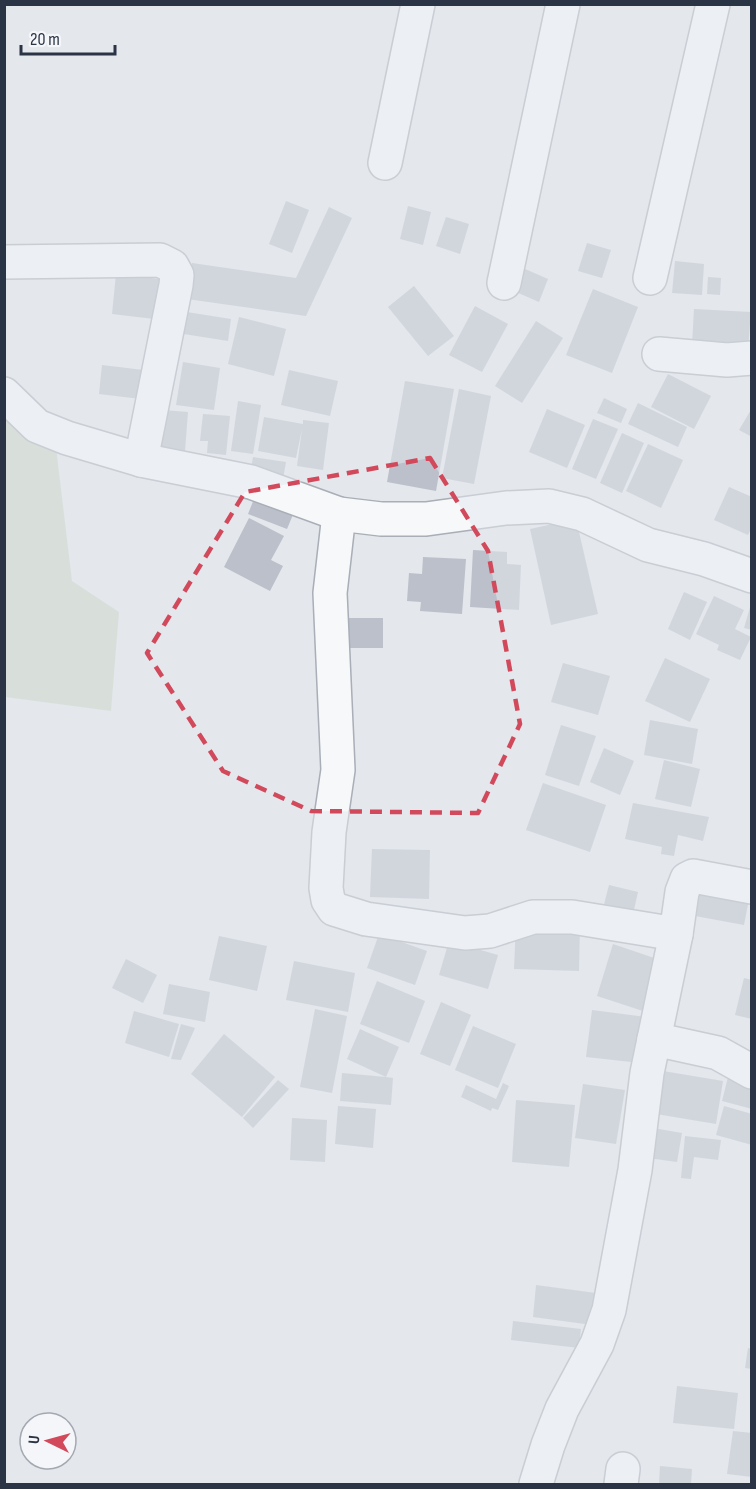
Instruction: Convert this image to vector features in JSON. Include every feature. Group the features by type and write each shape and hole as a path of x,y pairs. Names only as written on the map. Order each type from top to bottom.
{"street":[{"path":"385,163 418,4"},
{"path":"504,283 562,4"},
{"path":"650,278 713,4"},
{"path":"4,262 137,259 160,260 172,266 177,275 176,285 141,460"},
{"path":"659,354 727,360 752,358"},
{"path":"4,394 37,426 67,438 141,460 251,482 339,514 381,519 426,519 506,508 549,506 582,514 648,545 704,559 752,576"},
{"path":"339,514 330,593 338,770 329,832 326,888 328,900 334,909 366,919 465,933 490,931 534,917 572,917 676,934"},
{"path":"536,1485 559,1418 597,1344 609,1310 635,1170 654,1039 676,934 682,892 687,879 693,876 752,887"},
{"path":"654,1039 718,1053 752,1072"}],"highlighted area":[{"path":"430,458 488,551 520,724 478,813 311,811 223,771 147,653 245,492"}],"green space":[{"path":"5,419 56,447 72,581 119,612 111,711 5,697"}],"building":[{"path":"286,201 309,210 292,253 269,244"},
{"path":"408,206 431,212 423,245 400,239"},
{"path":"329,207 352,218 306,316 187,299 192,263 296,278"},
{"path":"446,217 469,224 460,254 436,246"},
{"path":"587,243 611,250 602,278 578,271"},
{"path":"675,261 704,264 702,295 672,293"},
{"path":"516,265 548,279 539,302 507,288"},
{"path":"116,274 159,279 154,319 112,314"},
{"path":"708,277 721,278 720,295 707,294"},
{"path":"414,286 454,336 428,356 388,307"},
{"path":"593,289 638,307 612,373 566,355"},
{"path":"475,306 508,324 482,372 449,355"},
{"path":"694,309 751,312 748,349 692,345"},
{"path":"174,310 231,319 228,341 171,332"},
{"path":"239,317 286,329 274,376 228,364"},
{"path":"536,321 563,338 522,403 495,386"},
{"path":"183,362 220,368 214,410 176,405"},
{"path":"102,365 152,371 149,400 99,394"},
{"path":"289,370 338,381 330,416 281,405"},
{"path":"668,374 711,396 694,429 651,407"},
{"path":"405,381 454,389 436,491 387,482"},
{"path":"459,389 491,396 474,484 442,478"},
{"path":"604,398 627,409 621,423 597,413"},
{"path":"238,401 261,405 253,454 231,451"},
{"path":"638,403 687,427 678,447 628,424"},
{"path":"752,408 752,437 739,430"},
{"path":"547,409 585,425 567,468 529,452"},
{"path":"163,410 188,412 185,451 160,449"},
{"path":"203,414 230,416 226,455 207,453 208,441 200,441"},
{"path":"264,417 303,424 303,420 329,423 323,470 297,466 302,429 296,458 258,451"},
{"path":"593,419 618,429 596,479 572,469"},
{"path":"622,433 644,443 622,493 600,483"},
{"path":"648,444 683,460 661,508 626,491"},
{"path":"253,457 286,462 283,479 250,474"},
{"path":"729,487 752,497 752,527 748,535 714,520"},
{"path":"258,489 297,505 287,529 248,514"},
{"path":"249,518 284,536 271,560 283,566 270,591 224,567"},
{"path":"576,519 598,614 551,625 530,529"},
{"path":"473,550 507,552 507,564 521,565 519,610 470,607"},
{"path":"423,557 466,559 462,614 420,611 421,602 407,601 409,573 422,574"},
{"path":"684,592 707,602 690,640 668,629"},
{"path":"714,596 744,610 735,629 751,637 740,660 717,650 719,645 696,634"},
{"path":"752,604 752,630 744,628"},
{"path":"341,618 383,618 383,648 341,648"},
{"path":"665,658 710,679 690,722 645,701"},
{"path":"563,663 610,676 598,715 551,702"},
{"path":"650,720 698,729 692,764 644,755"},
{"path":"561,725 596,736 579,786 545,775"},
{"path":"604,748 634,761 620,795 590,782"},
{"path":"664,760 700,769 691,807 655,799"},
{"path":"543,783 606,805 590,852 526,830"},
{"path":"633,803 709,817 703,841 678,835 674,856 661,854 662,847 625,839"},
{"path":"372,849 430,850 429,899 370,897"},
{"path":"609,885 638,892 631,923 601,916"},
{"path":"701,885 750,894 744,925 695,916"},
{"path":"516,923 580,925 579,971 514,969"},
{"path":"379,934 427,951 415,985 367,968"},
{"path":"219,936 267,946 257,991 209,980"},
{"path":"449,941 498,955 488,989 439,975"},
{"path":"613,944 666,962 649,1013 597,996"},
{"path":"126,959 157,975 143,1003 112,988"},
{"path":"294,961 355,973 348,1012 286,1000"},
{"path":"744,978 752,980 752,1019 735,1015"},
{"path":"377,981 425,1001 409,1043 360,1024"},
{"path":"169,984 210,992 205,1022 163,1014"},
{"path":"441,1002 471,1015 450,1066 420,1054"},
{"path":"315,1009 347,1016 332,1093 300,1087"},
{"path":"592,1010 646,1017 640,1063 586,1057"},
{"path":"134,1011 179,1024 169,1057 125,1043"},
{"path":"181,1024 195,1028 181,1060 171,1059"},
{"path":"473,1026 516,1044 498,1088 455,1070"},
{"path":"360,1029 399,1047 386,1077 347,1059"},
{"path":"224,1034 275,1077 242,1117 191,1074"},
{"path":"657,1070 723,1081 716,1124 650,1113"},
{"path":"342,1073 393,1078 391,1105 340,1101"},
{"path":"729,1073 752,1079 752,1109 722,1101"},
{"path":"278,1080 289,1089 253,1128 243,1118"},
{"path":"503,1083 509,1086 498,1110 492,1108 491,1111 461,1097 466,1085 496,1099"},
{"path":"583,1084 625,1090 616,1144 575,1138"},
{"path":"516,1100 575,1105 569,1167 512,1162"},
{"path":"338,1106 376,1109 373,1148 335,1144"},
{"path":"724,1106 752,1114 752,1145 716,1135"},
{"path":"292,1118 327,1120 325,1162 290,1160"},
{"path":"653,1128 682,1133 677,1162 648,1158"},
{"path":"685,1136 721,1140 718,1160 694,1157 691,1179 681,1178"},
{"path":"536,1285 596,1293 592,1325 533,1317"},
{"path":"513,1321 581,1329 579,1348 511,1340"},
{"path":"748,1348 752,1349 752,1369 745,1368"},
{"path":"677,1386 738,1393 734,1429 673,1423"},
{"path":"733,1431 752,1433 752,1477 727,1474"},
{"path":"660,1466 692,1469 691,1484 659,1484"}]}
